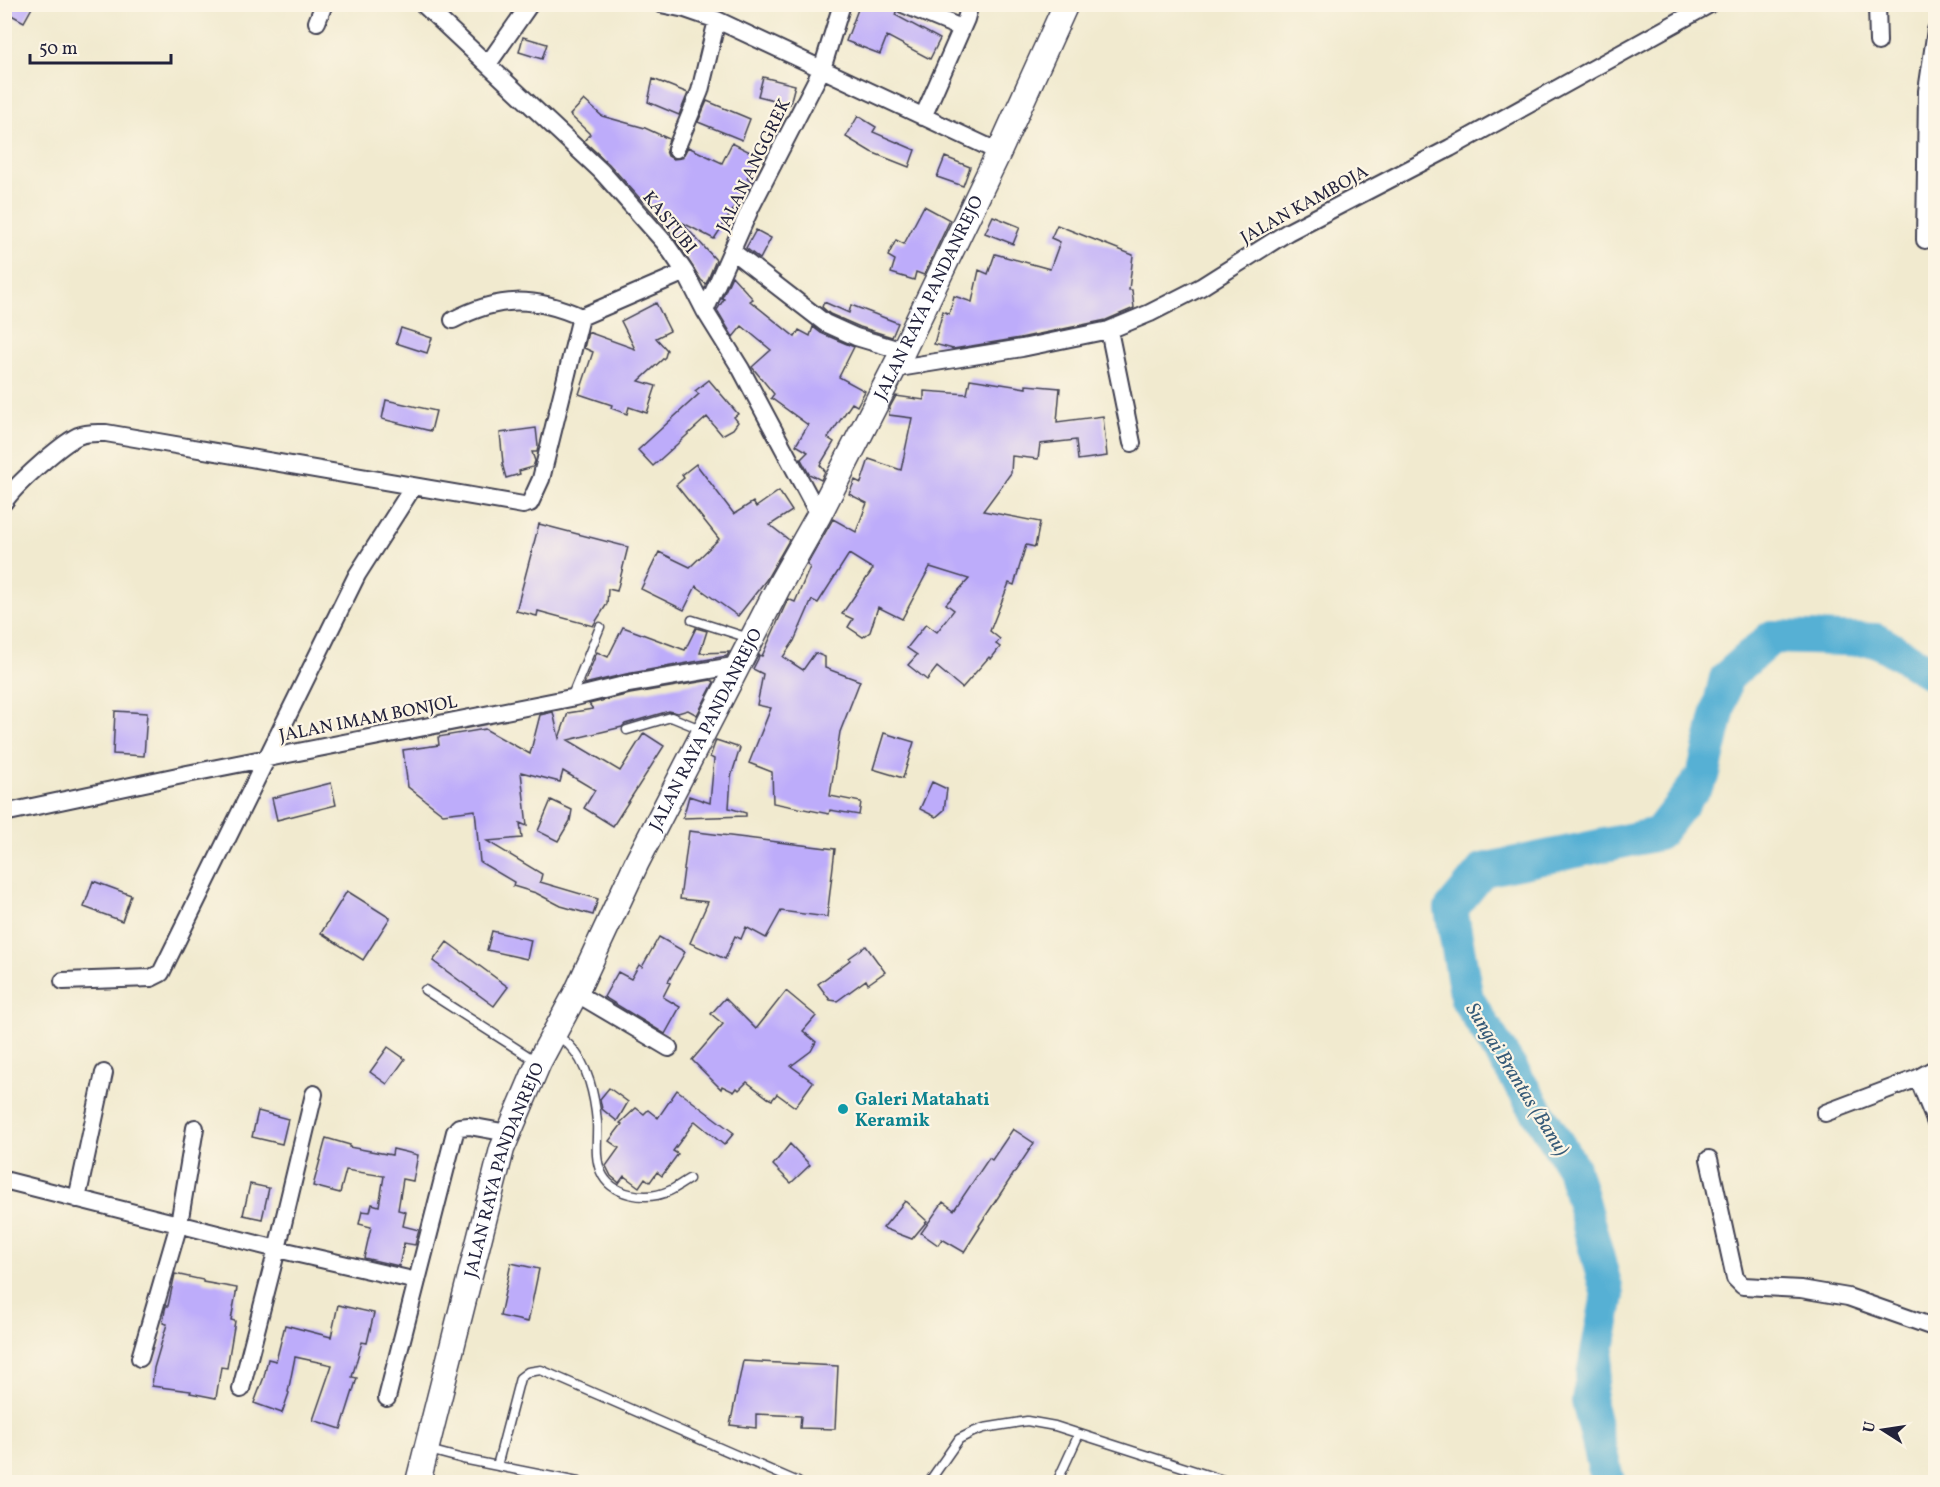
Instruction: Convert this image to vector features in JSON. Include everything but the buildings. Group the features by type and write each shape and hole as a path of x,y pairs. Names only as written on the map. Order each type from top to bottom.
{"main road":[{"name":"JALAN RAYA PANDANREJO","path":"418,1482 508,1132 539,1062 576,993 637,862 898,360 999,152 1066,4"}],"street":[{"path":"317,22 324,4"},
{"name":"KASTUBI","path":"423,4 601,171 665,243 685,272 705,311 741,369 819,515"},
{"path":"489,64 530,4"},
{"path":"661,4 717,20 999,152"},
{"name":"JALAN ANGGREK","path":"705,311 751,207 822,69 842,4"},
{"path":"903,4 962,28"},
{"path":"923,117 962,28 970,4"},
{"name":"JALAN KAMBOJA","path":"898,360 1022,348 1109,330 1150,313 1202,287 1288,232 1450,148 1710,4"},
{"path":"1877,4 1878,42"},
{"path":"676,149 700,91 717,20"},
{"path":"1925,240 1927,91 1935,30"},
{"path":"732,251 825,323 898,360"},
{"path":"453,320 498,303 533,301 552,305 581,317 685,272"},
{"path":"4,502 19,485 69,442 80,435 106,433 413,487 523,505 530,503 541,479 581,317"},
{"path":"1109,330 1132,443"},
{"path":"63,981 151,978 161,973 265,758 357,576 413,487"},
{"name":"JALAN IMAM BONJOL","path":"4,813 265,758 571,698 628,684 739,665"},
{"path":"576,993 669,1048"},
{"path":"1825,1113 1918,1078 1935,1068"},
{"path":"77,1199 104,1073"},
{"path":"1918,1078 1935,1123"},
{"path":"241,1389 314,1094"},
{"path":"387,1398 455,1132 459,1127 469,1126 508,1132"},
{"path":"140,1358 179,1224 195,1128"},
{"path":"1710,1159 1736,1278 1743,1286 1801,1288 1848,1297 1935,1328"},
{"path":"4,1180 277,1249 417,1281"}],"lane":[{"path":"692,620 752,639"},
{"path":"571,698 600,627"},
{"path":"627,730 671,717 705,731"},
{"path":"425,990 539,1062"},
{"path":"555,1034 571,1046 586,1073 594,1102 600,1170 607,1183 619,1191 650,1196 668,1192 689,1179"},
{"path":"497,1466 520,1378 528,1372 541,1370 798,1482"},
{"path":"929,1482 959,1439 984,1428 1027,1421 1056,1426 1229,1482"},
{"path":"1057,1482 1079,1434"},
{"path":"426,1449 578,1482"}],"waterway":[{"name":"Sungai Brantas (Banu)","path":"1608,1482 1588,1401 1608,1295 1573,1168 1467,999 1451,909 1483,870 1658,834 1703,776 1726,678 1772,637 1877,640 1936,676"}],"place":[{"name":"Galeri Matahati Keramik","path":"843,1109"}]}
